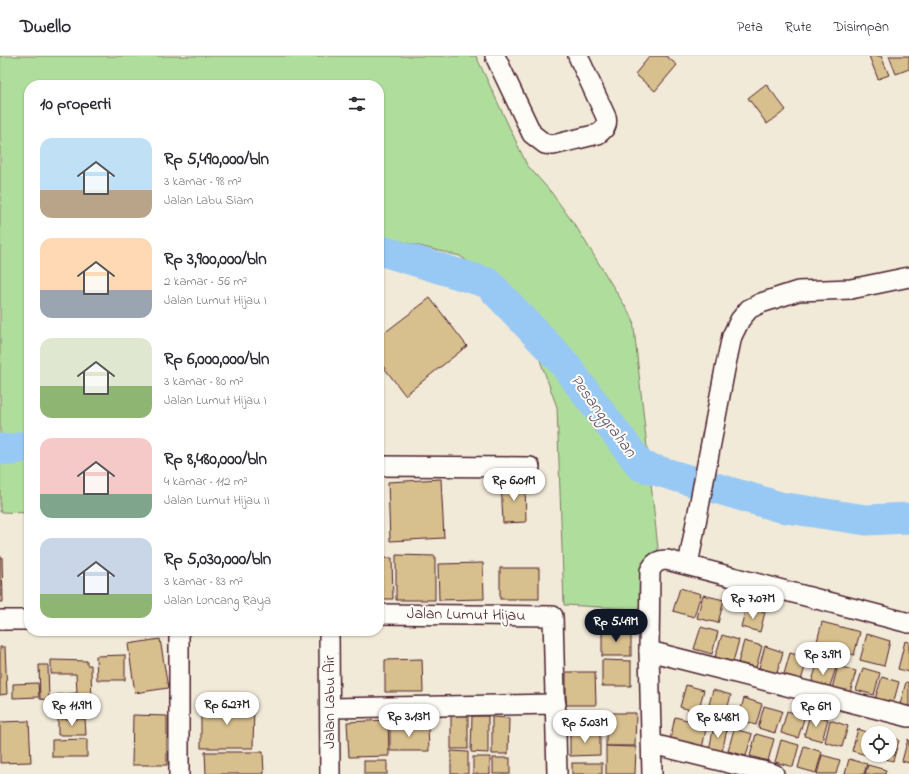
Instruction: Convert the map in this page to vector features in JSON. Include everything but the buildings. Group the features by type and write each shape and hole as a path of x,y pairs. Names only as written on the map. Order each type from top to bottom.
{"street":[{"path":"495,56 532,134 545,144 553,145 598,134 604,130 606,126 606,117 578,56"},
{"path":"688,565 732,336 740,320 749,309 761,303 798,291 851,289 909,277"},
{"path":"384,466 530,467"},
{"path":"652,774 649,651 650,571 655,562 662,560 688,565 909,623"},
{"name":"Jalan Lumut Hijau","path":"384,614 553,616 556,704"},
{"path":"0,620 24,620"},
{"path":"179,636 180,774"},
{"name":"Jalan Labu Air","path":"329,636 330,774"},
{"path":"649,651 909,718"},
{"path":"330,708 556,704 557,774"},
{"path":"652,744 774,774"}],"green space":[{"path":"0,56 476,56 527,165 551,192 577,228 633,319 658,548 656,610 564,605 557,407 517,297 460,256 384,237 384,80 24,80 24,513 0,512"}],"waterway":[{"name":"Pesanggrahan","path":"384,252 488,283 562,361 641,466 780,507 866,520 909,518"},
{"name":"Pesanggrahan","path":"0,449 11,450 24,446"}]}
